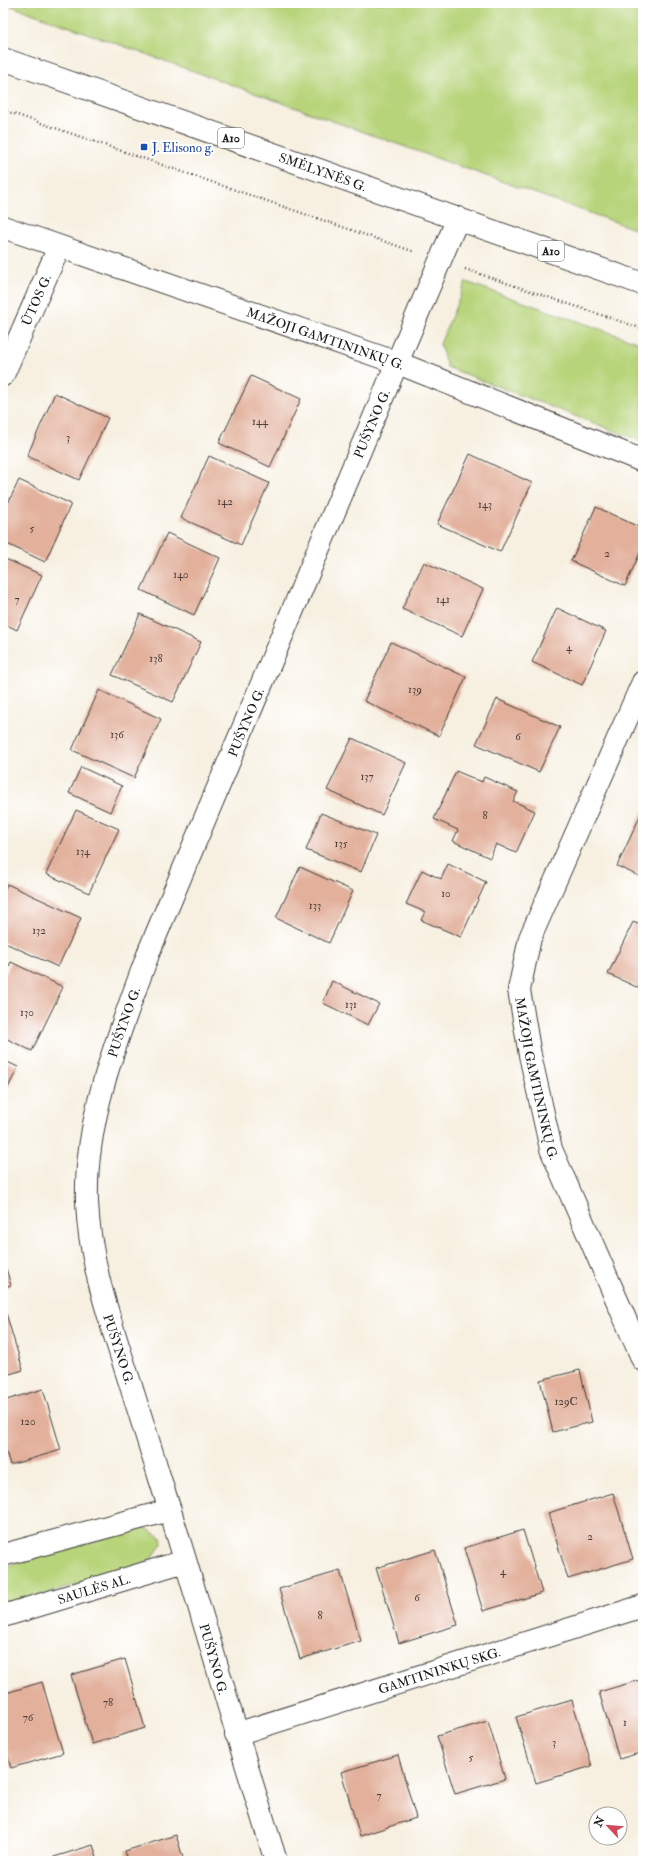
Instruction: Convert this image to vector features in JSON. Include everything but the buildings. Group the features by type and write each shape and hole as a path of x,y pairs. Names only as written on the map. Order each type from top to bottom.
{"main road":[{"name":"SMĖLYNĖS G.","path":"3,59 643,284"},
{"name":"PUŠYNO G.","path":"276,1861 236,1734 170,1510 99,1286 91,1243 87,1202 89,1164 97,1114 109,1062 150,949 458,218"},
{"name":"MAŽOJI GAMTININKŲ G.","path":"3,227 398,363 643,461"},
{"name":"ŪTOS G.","path":"3,375 59,247"},
{"name":"MAŽOJI GAMTININKŲ G.","path":"643,682 530,938 519,990 530,1055 551,1149 643,1360"},
{"path":"3,1555 170,1510"},
{"name":"SAULĖS AL.","path":"3,1616 185,1561"},
{"name":"GAMTININKŲ SKG.","path":"236,1734 643,1606"}],"path":[{"path":"3,110 643,329"}],"green space":[{"path":"3,3 643,3 643,232"},
{"path":"466,282 643,344 643,442 447,367 440,344"},
{"path":"144,1527 161,1537 162,1544 150,1561 3,1608 3,1567"}],"place":[{"name":"J. Elisono g.","path":"144,147"}]}
